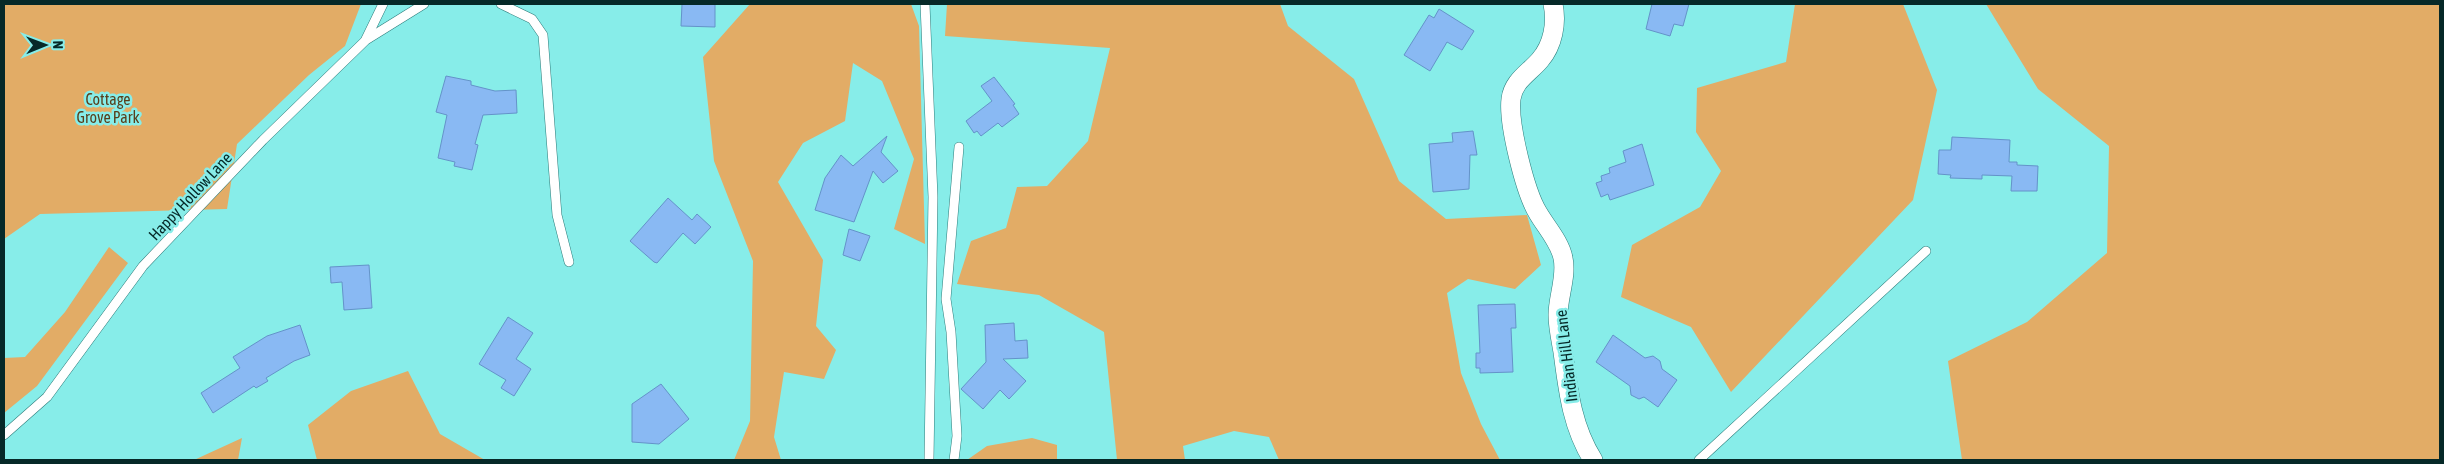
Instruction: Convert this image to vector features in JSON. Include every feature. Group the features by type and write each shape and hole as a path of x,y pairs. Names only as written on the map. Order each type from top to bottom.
{"street":[{"name":"Indian Hill Lane","path":"1553,4 1555,15 1554,31 1540,60 1517,83 1511,99 1514,134 1536,211 1561,250 1564,260 1558,316 1570,402 1582,443 1593,460"}],"lane":[{"path":"366,40 383,4"},
{"name":"Happy Hollow Lane","path":"4,435 47,397 143,266 263,140 366,40 424,4"},
{"path":"501,4 532,19 543,35 558,215 569,262"},
{"path":"925,4 933,197 929,460"},
{"path":"954,460 957,436 951,332 946,299 959,147"},
{"path":"1699,460 1926,251"}],"green space":[{"name":"Cottage Grove Park","path":"4,4 361,4 345,46 309,75 237,144 227,209 40,214 4,239"},
{"path":"750,4 911,4 919,26 925,244 894,229 914,159 882,81 853,63 845,121 803,143 778,182 823,260 816,326 836,350 824,379 784,372 774,437 781,460 734,460 750,421 753,261 714,161 703,57"},
{"path":"947,4 1280,4 1288,26 1354,79 1399,181 1446,219 1527,215 1541,265 1515,289 1468,279 1447,293 1461,373 1481,424 1500,460 1279,460 1269,437 1234,431 1183,446 1185,460 1117,460 1104,332 1039,295 957,284 971,241 1006,228 1017,187 1047,186 1088,141 1110,48 945,36"},
{"path":"1795,4 1903,4 1937,90 1913,200 1731,392 1691,327 1621,297 1632,245 1700,207 1721,171 1696,132 1697,88 1786,62"},
{"path":"1986,4 2440,4 2440,460 1962,460 1948,361 2027,322 2107,253 2109,146 2038,89"},
{"path":"109,247 128,263 37,386 4,413 4,358 25,357 65,312"},
{"path":"408,371 440,434 485,460 317,460 308,425 351,391"},
{"path":"242,438 238,460 194,460"},
{"path":"1032,438 1057,445 1057,460 967,460 987,446"}],"building":[{"path":"682,4 715,4 715,27 681,26"},
{"path":"1652,4 1689,4 1683,26 1674,24 1670,36 1646,29"},
{"path":"1439,9 1474,31 1462,50 1447,42 1430,71 1404,55 1429,15 1434,18"},
{"path":"446,76 471,81 471,85 495,91 516,90 517,113 483,115 475,144 478,145 472,170 454,166 455,162 438,158 447,115 436,112"},
{"path":"994,77 1015,104 1013,105 1019,114 1002,127 998,123 981,136 977,131 974,133 966,121 992,101 981,86"},
{"path":"1473,131 1477,155 1470,155 1469,189 1433,192 1429,144 1453,142 1452,133"},
{"path":"887,136 881,152 898,171 883,183 873,171 854,222 815,210 825,178 841,155 853,166"},
{"path":"1952,137 2010,140 2009,162 2017,162 2017,165 2038,166 2037,191 2011,191 2012,176 1982,175 1982,179 1950,178 1951,175 1938,174 1939,150 1951,150"},
{"path":"1642,144 1654,185 1610,200 1608,194 1601,197 1596,183 1602,181 1601,176 1610,173 1609,168 1626,162 1623,151"},
{"path":"668,198 692,220 697,214 711,227 695,244 683,233 657,263 630,241"},
{"path":"849,229 870,236 860,261 843,255"},
{"path":"369,265 372,308 344,310 342,282 331,283 330,267"},
{"path":"1515,304 1516,328 1511,328 1513,372 1480,373 1480,368 1476,368 1476,353 1480,353 1478,305"},
{"path":"508,317 533,333 516,359 531,369 514,396 501,388 506,380 479,364"},
{"path":"1014,323 1015,341 1027,340 1028,358 1003,359 1026,381 1009,399 1000,390 983,409 961,389 986,362 985,325"},
{"path":"300,325 310,355 294,361 266,378 268,381 256,388 254,386 213,413 201,393 240,368 233,357 267,336"},
{"path":"1613,335 1645,358 1653,356 1660,361 1662,369 1677,380 1658,407 1644,397 1639,399 1631,395 1630,386 1596,362"},
{"path":"661,384 689,419 659,444 632,442 632,404"}]}
